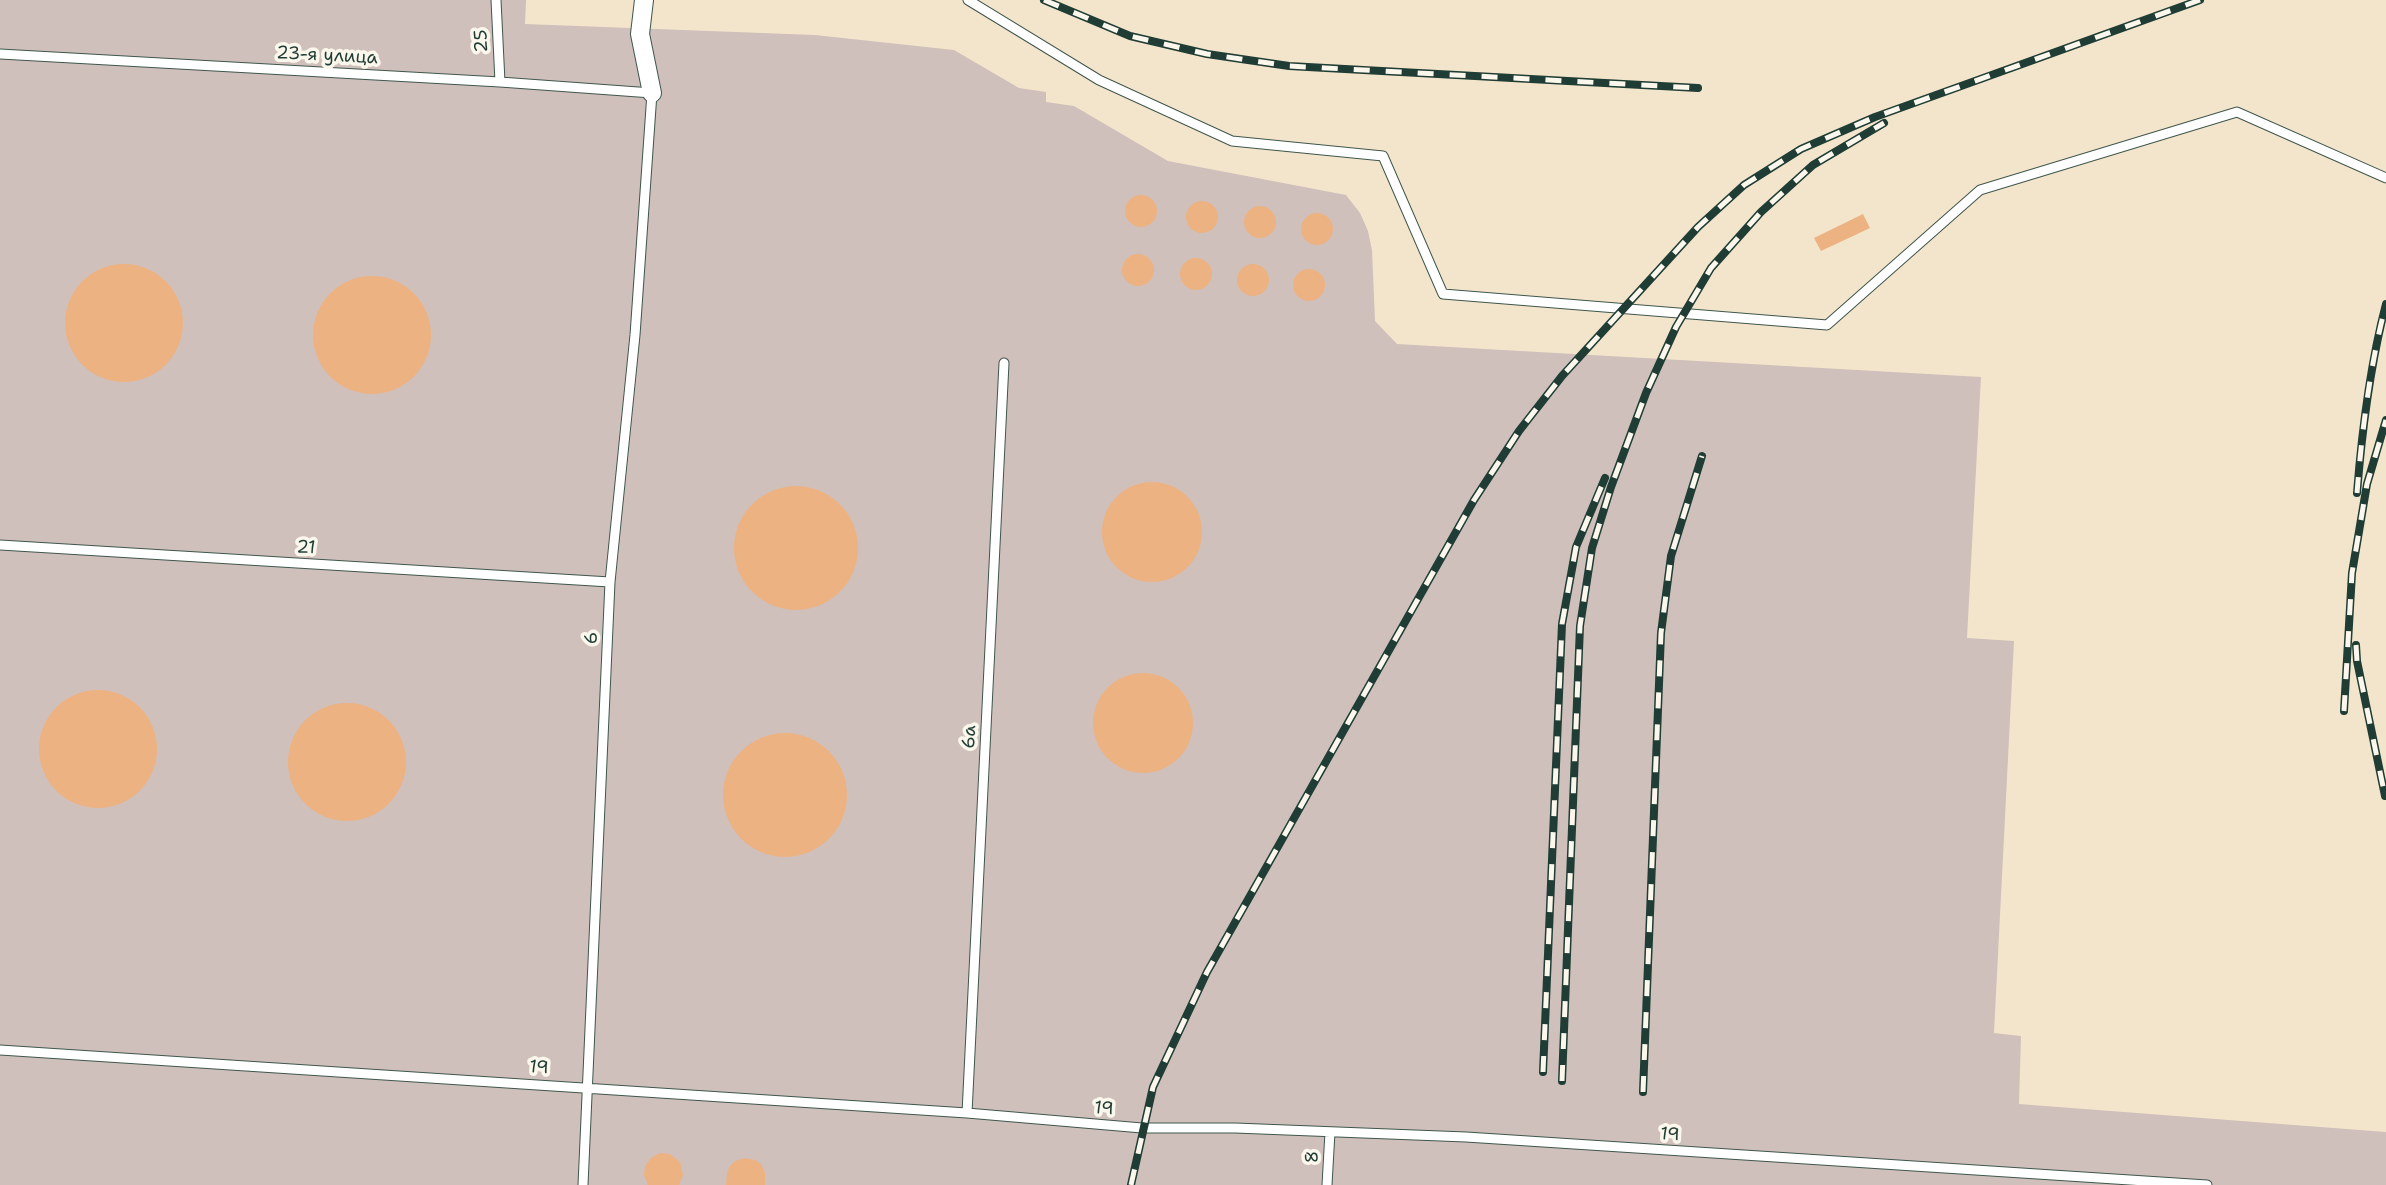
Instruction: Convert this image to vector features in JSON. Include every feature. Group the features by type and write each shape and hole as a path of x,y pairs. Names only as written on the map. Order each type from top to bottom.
{"street":[{"path":"645,0 640,34 652,93"}],"lane":[{"name":"25","path":"496,0 500,82"},
{"path":"968,0 1099,80 1232,141 1383,156 1443,294 1827,325 1980,190 2237,112 2386,178"},
{"name":"23-я улица","path":"0,54 652,93"},
{"name":"6","path":"583,1185 610,582 635,335 652,93"},
{"name":"6a","path":"967,1113 1004,363"},
{"name":"21","path":"0,545 610,582"},
{"name":"19","path":"0,1050 589,1087 1142,1128 1235,1128 1466,1138 2207,1185"},
{"name":"8","path":"1327,1185 1330,1132"}],"shaded area":[{"path":"0,0 526,0 525,24 815,35 954,50 1019,88 1046,92 1046,102 1074,106 1168,161 1346,195 1360,213 1368,231 1372,250 1375,321 1397,344 1981,377 1967,638 2014,641 1994,1033 2021,1036 2019,1104 2386,1132 2386,1185 0,1185"}],"building":[{"path":"1141,195 1152,200 1157,211 1152,222 1141,227 1130,222 1125,211 1130,200"},
{"path":"1202,201 1213,206 1218,217 1213,228 1202,233 1191,228 1186,217 1191,206"},
{"path":"1260,206 1271,211 1276,222 1271,233 1260,238 1249,233 1244,222 1249,211"},
{"path":"1317,213 1328,218 1333,229 1328,240 1317,245 1306,240 1301,229 1306,218"},
{"path":"1863,214 1870,228 1821,251 1814,238"},
{"path":"1138,254 1149,259 1154,270 1149,281 1138,286 1127,281 1122,270 1127,259"},
{"path":"1196,258 1207,263 1212,274 1207,285 1196,290 1185,285 1180,274 1185,263"},
{"path":"124,264 147,268 166,281 179,300 183,323 179,346 166,365 147,378 124,382 101,378 82,365 69,346 65,323 69,300 82,281 101,268"},
{"path":"1253,264 1264,269 1269,280 1264,291 1253,296 1242,291 1237,280 1242,269"},
{"path":"1309,269 1320,274 1325,285 1320,296 1309,301 1298,296 1293,285 1298,274"},
{"path":"372,276 395,280 414,293 427,312 431,335 427,358 414,377 395,390 372,394 349,390 330,377 317,358 313,335 317,312 330,293 349,280"},
{"path":"1152,482 1180,490 1194,504 1202,532 1194,560 1180,574 1152,582 1124,574 1110,560 1102,532 1110,504 1124,490"},
{"path":"796,486 820,491 840,504 853,524 858,548 853,572 840,592 820,605 796,610 772,605 752,592 739,572 734,548 739,524 752,504 772,491"},
{"path":"1143,673 1171,681 1185,695 1193,723 1185,751 1171,765 1143,773 1115,765 1101,751 1093,723 1101,695 1115,681"},
{"path":"98,690 121,694 140,707 153,726 157,749 153,772 140,791 121,804 98,808 75,804 56,791 43,772 39,749 43,726 56,707 75,694"},
{"path":"347,703 370,707 389,720 402,739 406,762 402,785 389,804 370,817 347,821 324,817 305,804 292,785 288,762 292,739 305,720 324,707"},
{"path":"785,733 809,738 829,751 842,771 847,795 842,819 829,839 809,852 785,857 761,852 741,839 728,819 723,795 728,771 741,751 761,738"},
{"path":"660,1153 670,1154 680,1162 683,1175 679,1185 648,1185 644,1175 645,1166 651,1158"},
{"path":"745,1158 761,1164 765,1173 765,1185 726,1185 730,1166"}],"railway":[{"path":"1044,0 1130,36 1207,54 1289,66 1698,88"},
{"path":"1131,1185 1153,1087 1207,972 1474,500 1519,431 1562,376 1698,227 1744,185 1801,149 1875,117 2200,0"},
{"path":"1562,1081 1580,626 1592,548 1611,487 1646,393 1676,327 1711,268 1761,212 1813,165 1884,123"},
{"path":"2357,493 2367,398 2386,304"},
{"path":"2344,711 2352,573 2367,484 2386,420"},
{"path":"1643,1092 1661,633 1671,556 1702,456"},
{"path":"1543,1072 1562,624 1576,547 1605,478"},
{"path":"2356,645 2385,796"}]}
